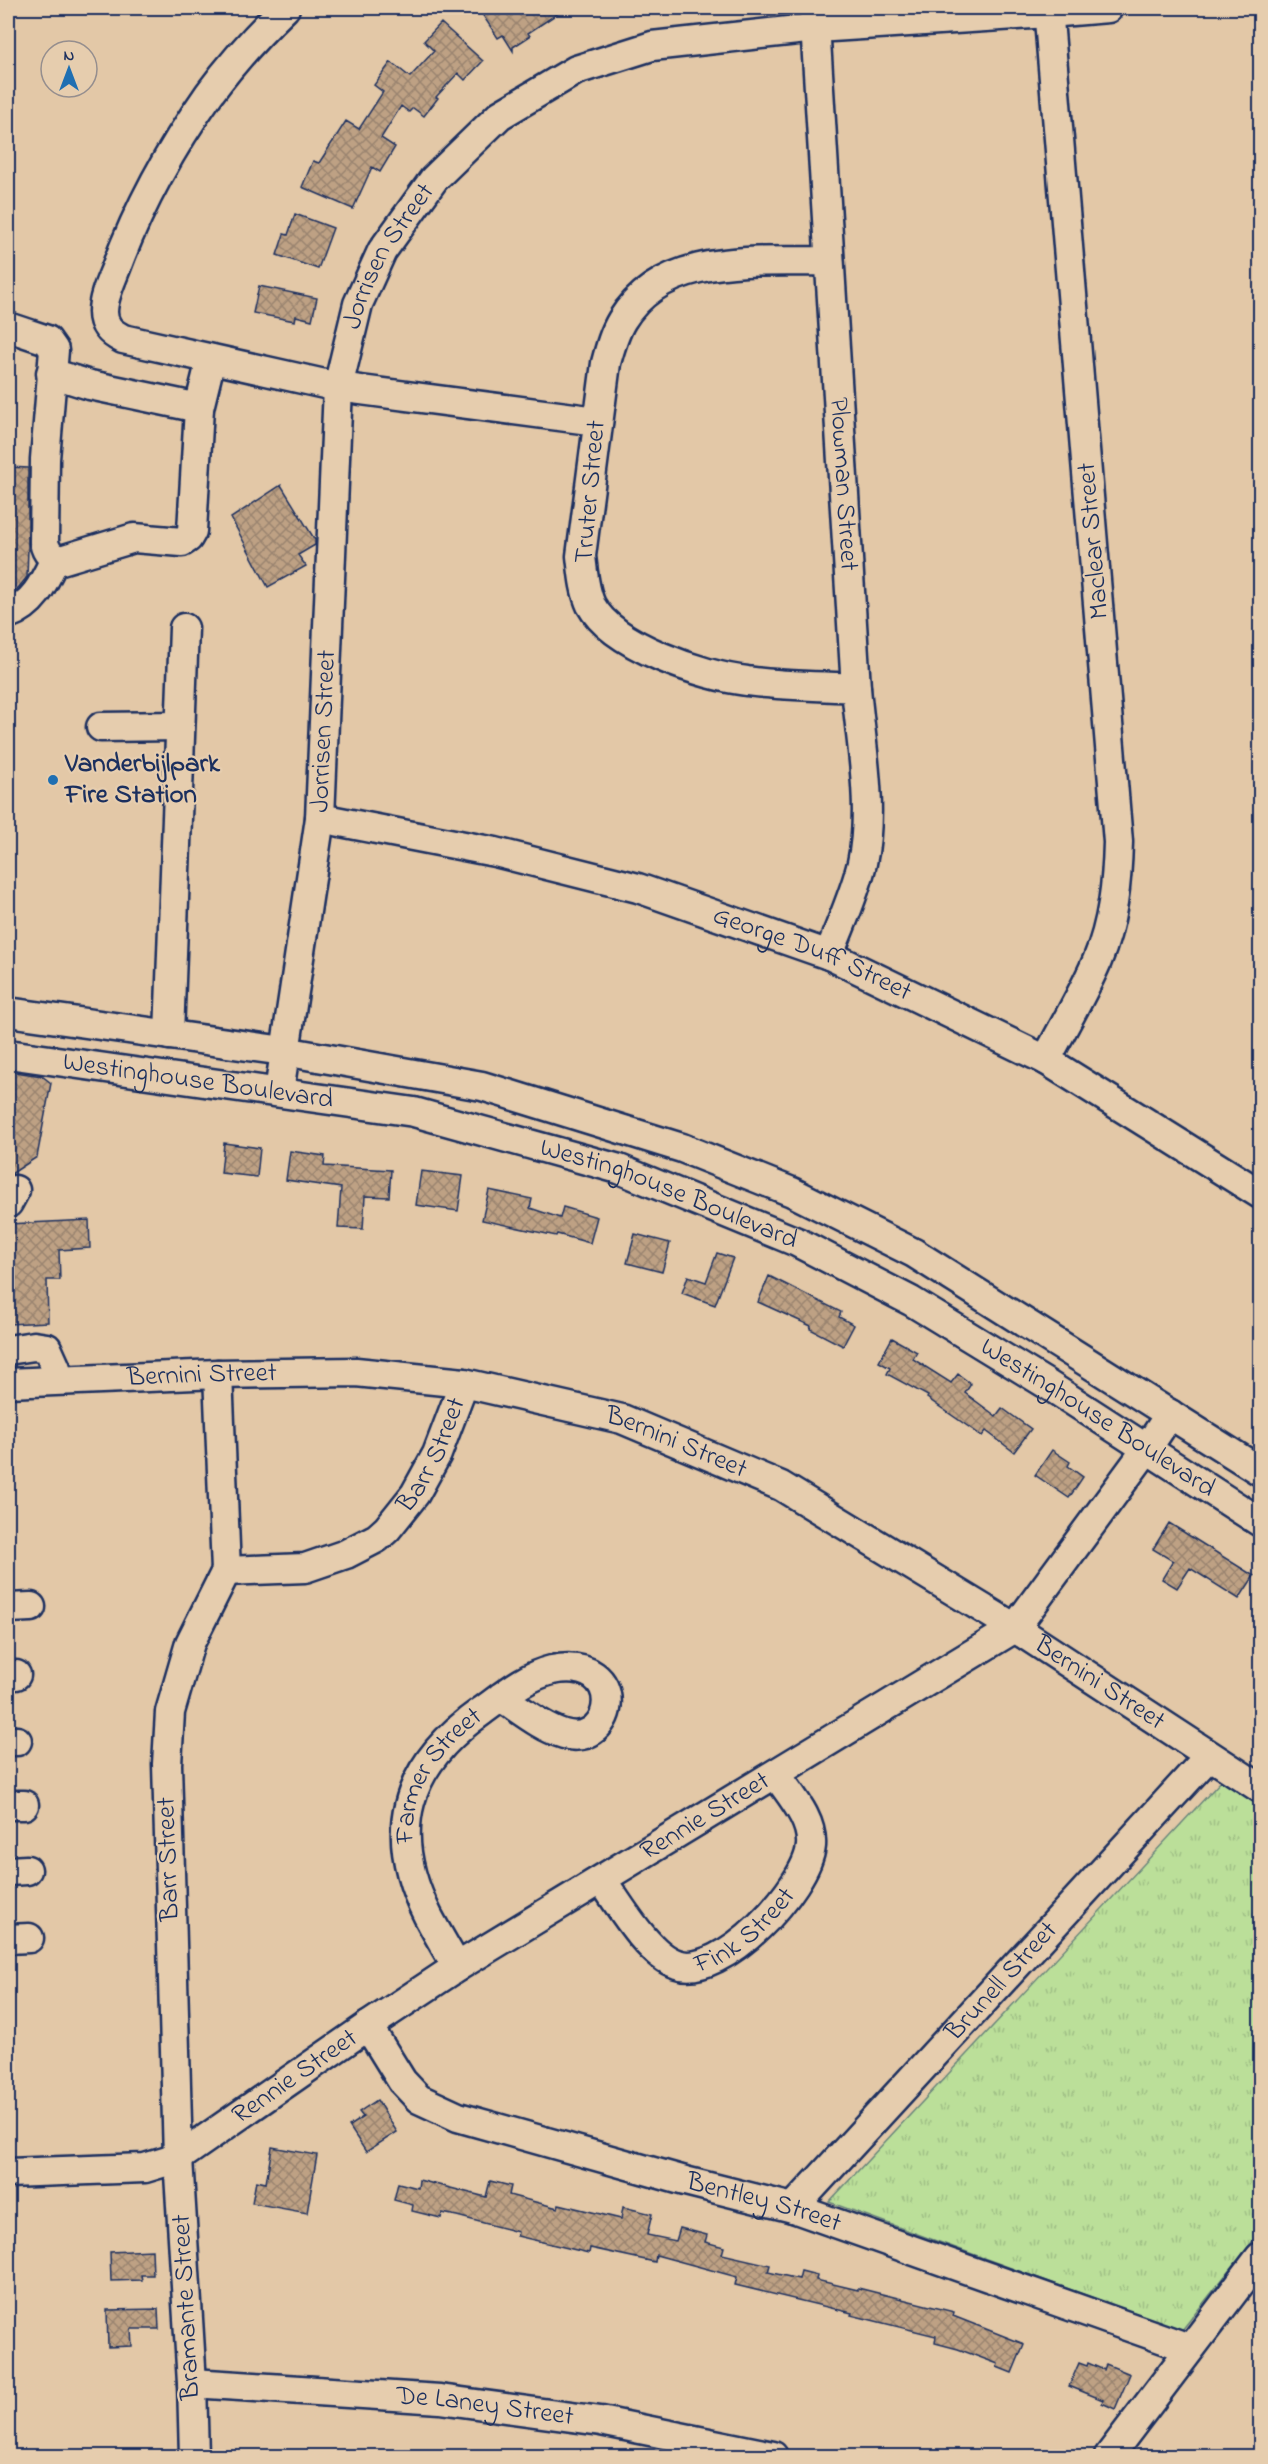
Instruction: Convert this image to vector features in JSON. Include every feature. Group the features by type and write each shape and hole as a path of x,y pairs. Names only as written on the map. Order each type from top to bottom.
{"street":[{"path":"285,8 210,93 168,157 130,229 105,298 103,311 105,324 112,334 123,339 338,387 597,421"},
{"name":"Jorrisen Street","path":"279,1092 320,818 338,387 358,304 382,251 434,179 500,115 576,70 652,46 815,18 1108,8"},
{"name":"Maclear Street","path":"1046,1060 1098,961 1110,921 1117,880 1118,842 1048,10"},
{"name":"Plowman Street","path":"815,18 866,834 861,865 829,955"},
{"name":"Truter Street","path":"829,261 719,265 686,271 666,278 649,288 634,303 621,321 613,338 606,363 581,556 584,582 590,604 602,621 643,648 689,667 745,681 856,688"},
{"path":"8,327 36,335 52,344 54,350 45,459 44,542 46,551 55,559 62,560 134,538 182,542 188,538 192,531 199,408 211,359"},
{"path":"51,373 90,385 199,408"},
{"path":"8,614 22,607 38,593 55,559"},
{"path":"169,1035 184,628"},
{"path":"101,726 179,726"},
{"name":"George Duff Street","path":"320,818 495,852 638,888 829,955 1046,1060 1260,1194"},
{"name":"Westinghouse Boulevard","path":"8,1012 284,1051 482,1086 682,1148 792,1192 914,1254 1260,1471"},
{"name":"Westinghouse Boulevard","path":"8,1054 414,1113 619,1169 797,1242 911,1301 1045,1383 1260,1522"},
{"path":"8,1350 34,1346 47,1348 56,1368 56,1380"},
{"name":"Bernini Street","path":"8,1383 218,1374 356,1372 464,1383 622,1419 781,1486 1015,1628 1260,1788"},
{"name":"Barr Street","path":"178,2158 167,1764 170,1712 190,1643 226,1570 218,1374"},
{"name":"Barr Street","path":"226,1570 305,1568 346,1554 377,1538 387,1530 415,1494 437,1454 464,1383"},
{"name":"Rennie Street","path":"8,2173 144,2168 178,2158 368,2026 457,1968 1015,1628 1170,1414"},
{"name":"Farmer Street","path":"457,1968 427,1914 411,1871 405,1841 408,1805 421,1772 442,1747 470,1719 501,1697"},
{"name":"Brunell Street","path":"793,2208 1209,1756"},
{"name":"Fink Street","path":"602,1880 635,1926 668,1960 679,1966 709,1961 740,1943 770,1918 788,1894 804,1868 811,1848 807,1821 776,1774"},
{"name":"Bentley Street","path":"368,2026 402,2081 419,2099 434,2108 492,2127 793,2208 1189,2348"},
{"name":"Bramante Street","path":"178,2158 192,2383 194,2457"},
{"path":"1109,2457 1189,2348 1260,2257"},
{"name":"De Laney Street","path":"192,2383 440,2399 601,2421 773,2457"}],"green space":[{"path":"1223,1779 1260,1804 1260,2232 1182,2330 829,2202"}],"building":[{"path":"478,8 566,8 528,33 530,36 513,47 513,51 503,35 498,38"},
{"path":"441,23 483,61 465,80 458,73 436,97 438,98 424,116 413,108 409,112 401,106 381,138 395,147 380,172 372,167 353,209 302,187 313,161 319,163 346,121 359,129 383,92 374,85 391,62 410,77 434,51 424,41"},
{"path":"295,214 333,228 318,269 277,255 284,234 288,235"},
{"path":"259,286 317,298 312,320 296,316 295,321 253,313"},
{"path":"8,467 28,468 28,548 27,577 8,596"},
{"path":"281,485 315,540 315,545 298,555 306,566 268,587 231,518"},
{"path":"8,1071 42,1076 51,1083 37,1157 8,1176"},
{"path":"224,1143 260,1148 257,1177 221,1173"},
{"path":"290,1151 325,1156 324,1166 391,1170 389,1197 365,1196 363,1229 338,1228 341,1188 286,1180"},
{"path":"421,1171 463,1176 458,1211 416,1205"},
{"path":"489,1190 532,1199 530,1208 560,1218 563,1207 597,1217 590,1243 557,1234 556,1236 482,1220"},
{"path":"89,1220 90,1248 59,1250 60,1280 47,1280 48,1322 8,1324 8,1224"},
{"path":"635,1234 670,1243 662,1272 627,1263"},
{"path":"717,1253 733,1258 715,1305 682,1293 688,1276 706,1282"},
{"path":"769,1276 841,1312 839,1317 854,1325 843,1346 810,1329 811,1326 758,1302"},
{"path":"892,1338 917,1352 913,1359 951,1383 958,1374 971,1384 965,1393 996,1416 1002,1408 1031,1429 1014,1452 986,1431 982,1436 927,1398 928,1396 887,1374 890,1368 879,1362"},
{"path":"1052,1450 1070,1462 1068,1466 1083,1477 1069,1498 1035,1475"},
{"path":"1169,1523 1254,1576 1239,1599 1190,1568 1177,1588 1162,1579 1173,1561 1153,1549"},
{"path":"377,2100 397,2132 366,2152 349,2126 363,2117 359,2112"},
{"path":"272,2147 317,2155 307,2213 252,2203 256,2181 266,2183"},
{"path":"419,2180 486,2197 490,2181 511,2186 509,2195 558,2208 559,2204 621,2219 623,2207 652,2214 647,2235 676,2241 680,2228 707,2235 705,2242 724,2247 722,2254 770,2265 768,2272 799,2279 801,2271 817,2275 816,2280 954,2312 953,2316 1024,2344 1012,2373 997,2367 998,2364 935,2343 936,2336 735,2285 737,2277 656,2255 655,2262 590,2248 589,2253 517,2236 518,2232 457,2216 442,2213 441,2218 412,2211 413,2205 394,2200 398,2183 418,2188"},
{"path":"152,2250 153,2275 141,2275 142,2280 111,2281 110,2252"},
{"path":"158,2309 159,2329 131,2329 132,2346 108,2347 107,2310"},
{"path":"1079,2363 1087,2366 1088,2363 1104,2370 1106,2364 1130,2374 1115,2409 1102,2403 1103,2400 1069,2386"}],"place":[{"name":"Vanderbijlpark Fire Station","path":"53,780"}]}
